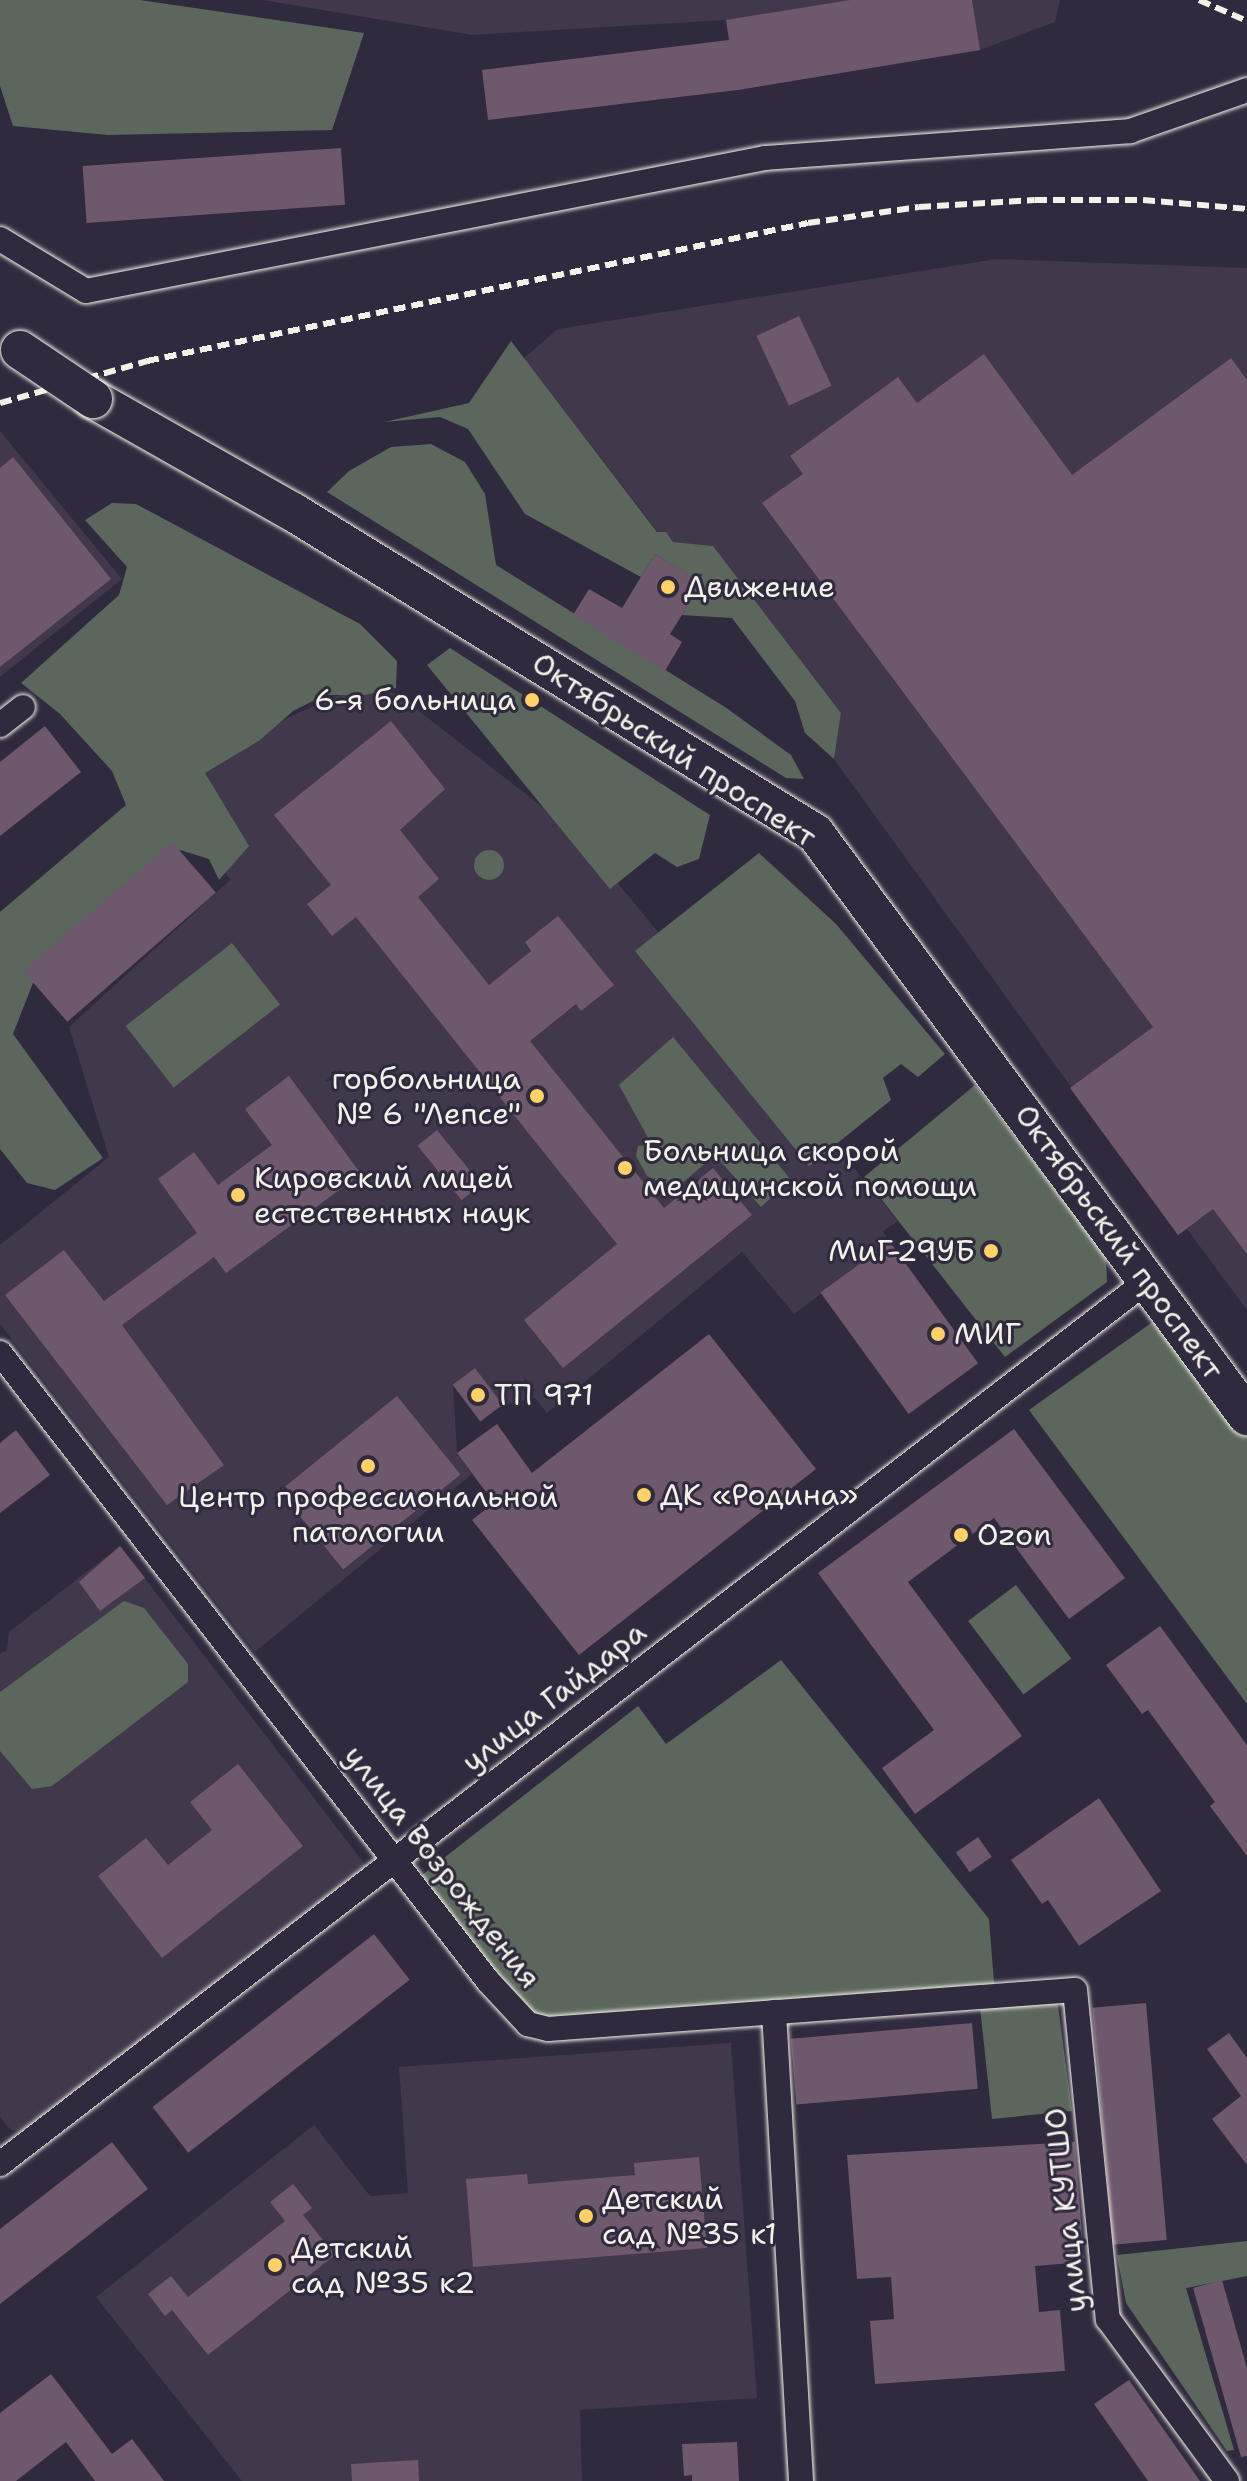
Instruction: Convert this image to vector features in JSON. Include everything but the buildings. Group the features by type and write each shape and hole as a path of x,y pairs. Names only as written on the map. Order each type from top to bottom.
{"main road":[{"name":"Октябрьский проспект","path":"10,343 93,399 293,512 815,833 1247,1416"}],"street":[{"path":"0,239 86,291 765,158 1130,131 1247,90"},
{"path":"0,725 23,707"},
{"name":"улица Гайдара","path":"0,2164 1147,1281"},
{"name":"улица Возрождения","path":"0,1353 488,1981 537,2028 1075,1990"},
{"name":"улица КУТШО","path":"1075,1990 1108,2319 1227,2481"},
{"path":"774,2012 801,2481"}],"shaded area":[{"path":"262,0 1060,0 1055,22 980,50 737,90 726,20 472,35"},
{"path":"996,259 1247,268 1247,1310 1187,1229 1178,1235 834,759 841,713 713,546 673,542 658,532 524,358 558,329"},
{"path":"0,431 122,579 0,677"},
{"name":"Больница скорой медицинской помощи","path":"361,685 397,694 576,833 898,1221 883,1231 890,1242 794,1314 742,1252 547,1413 535,1398 503,1405 475,1368 453,1385 457,1453 472,1474 255,1652 0,1324 0,1245 109,1157 69,1027 230,880 172,782 262,718 283,720"},
{"path":"120,1546 367,1867 25,2135 10,2129 0,2117 0,1654 7,1650 9,1632"},
{"path":"731,2043 757,2398 580,2410 582,2481 242,2481 96,2297 314,2125 370,2196 408,2193 399,2067"}],"green space":[{"path":"0,0 140,0 364,33 332,130 108,135 13,126 0,86"},
{"path":"511,341 657,532 666,532 673,542 713,546 841,713 834,759 805,733 795,701 732,618 682,615 701,583 655,554 641,577 525,514 468,429 440,417 384,422 469,403"},
{"path":"431,444 465,462 485,494 496,565 725,707 791,755 804,779 786,778 327,492 349,471 391,447"},
{"path":"112,503 136,504 360,624 397,661 396,688 365,695 325,695 293,711 260,740 205,773 249,846 219,880 209,859 180,850 40,965 13,1034 103,1158 55,1190 27,1183 0,1149 0,912 126,805 112,771 60,714 21,683 119,595 127,567 85,520"},
{"path":"450,648 710,815 699,859 677,867 655,853 610,889 427,665"},
{"path":"489,850 500,854 504,865 500,876 489,880 478,876 474,865 478,854"},
{"path":"759,853 836,924 945,1054 918,1077 901,1064 883,1078 891,1100 809,1166 635,951"},
{"path":"232,943 280,1004 174,1088 126,1026"},
{"path":"673,1037 791,1180 761,1207 715,1155 674,1190 647,1176 636,1156 638,1146 652,1145 619,1085"},
{"path":"975,1085 1106,1257 1107,1282 1005,1357 864,1177"},
{"path":"1161,1316 1247,1434 1247,1704 1029,1410"},
{"path":"1016,1585 1071,1658 1023,1695 968,1621"},
{"path":"124,1601 144,1608 188,1664 188,1682 52,1786 32,1789 0,1751 0,1692"},
{"path":"781,1660 989,1919 995,1995 1056,1991 1072,2111 992,2119 979,1998 548,2029 412,1883 638,1706 666,1744"},
{"path":"1247,2241 1247,2276 1186,2288 1234,2450 1227,2451 1126,2303 1117,2255"}],"railway":[{"path":"1199,0 1247,21"},
{"path":"0,403 147,361 808,223 919,207 1035,200 1143,200 1247,209"}],"place":[{"name":"Движение","path":"668,587"},
{"name":"6-я больница","path":"532,700"},
{"name":"горбольница № 6 \"Лепсе\"","path":"537,1096"},
{"name":"Больница скорой медицинской помощи","path":"625,1168"},
{"name":"Кировский лицей естественных наук","path":"238,1195"},
{"name":"МиГ-29УБ","path":"991,1251"},
{"name":"МИГ","path":"938,1334"},
{"name":"ТП 971","path":"478,1395"},
{"name":"Центр профессиональной патологии","path":"368,1466"},
{"name":"ДК «Родина»","path":"644,1495"},
{"name":"Ozon","path":"961,1535"},
{"name":"Детский сад №35 к1","path":"586,2216"},
{"name":"Детский сад №35 к2","path":"275,2265"}]}
